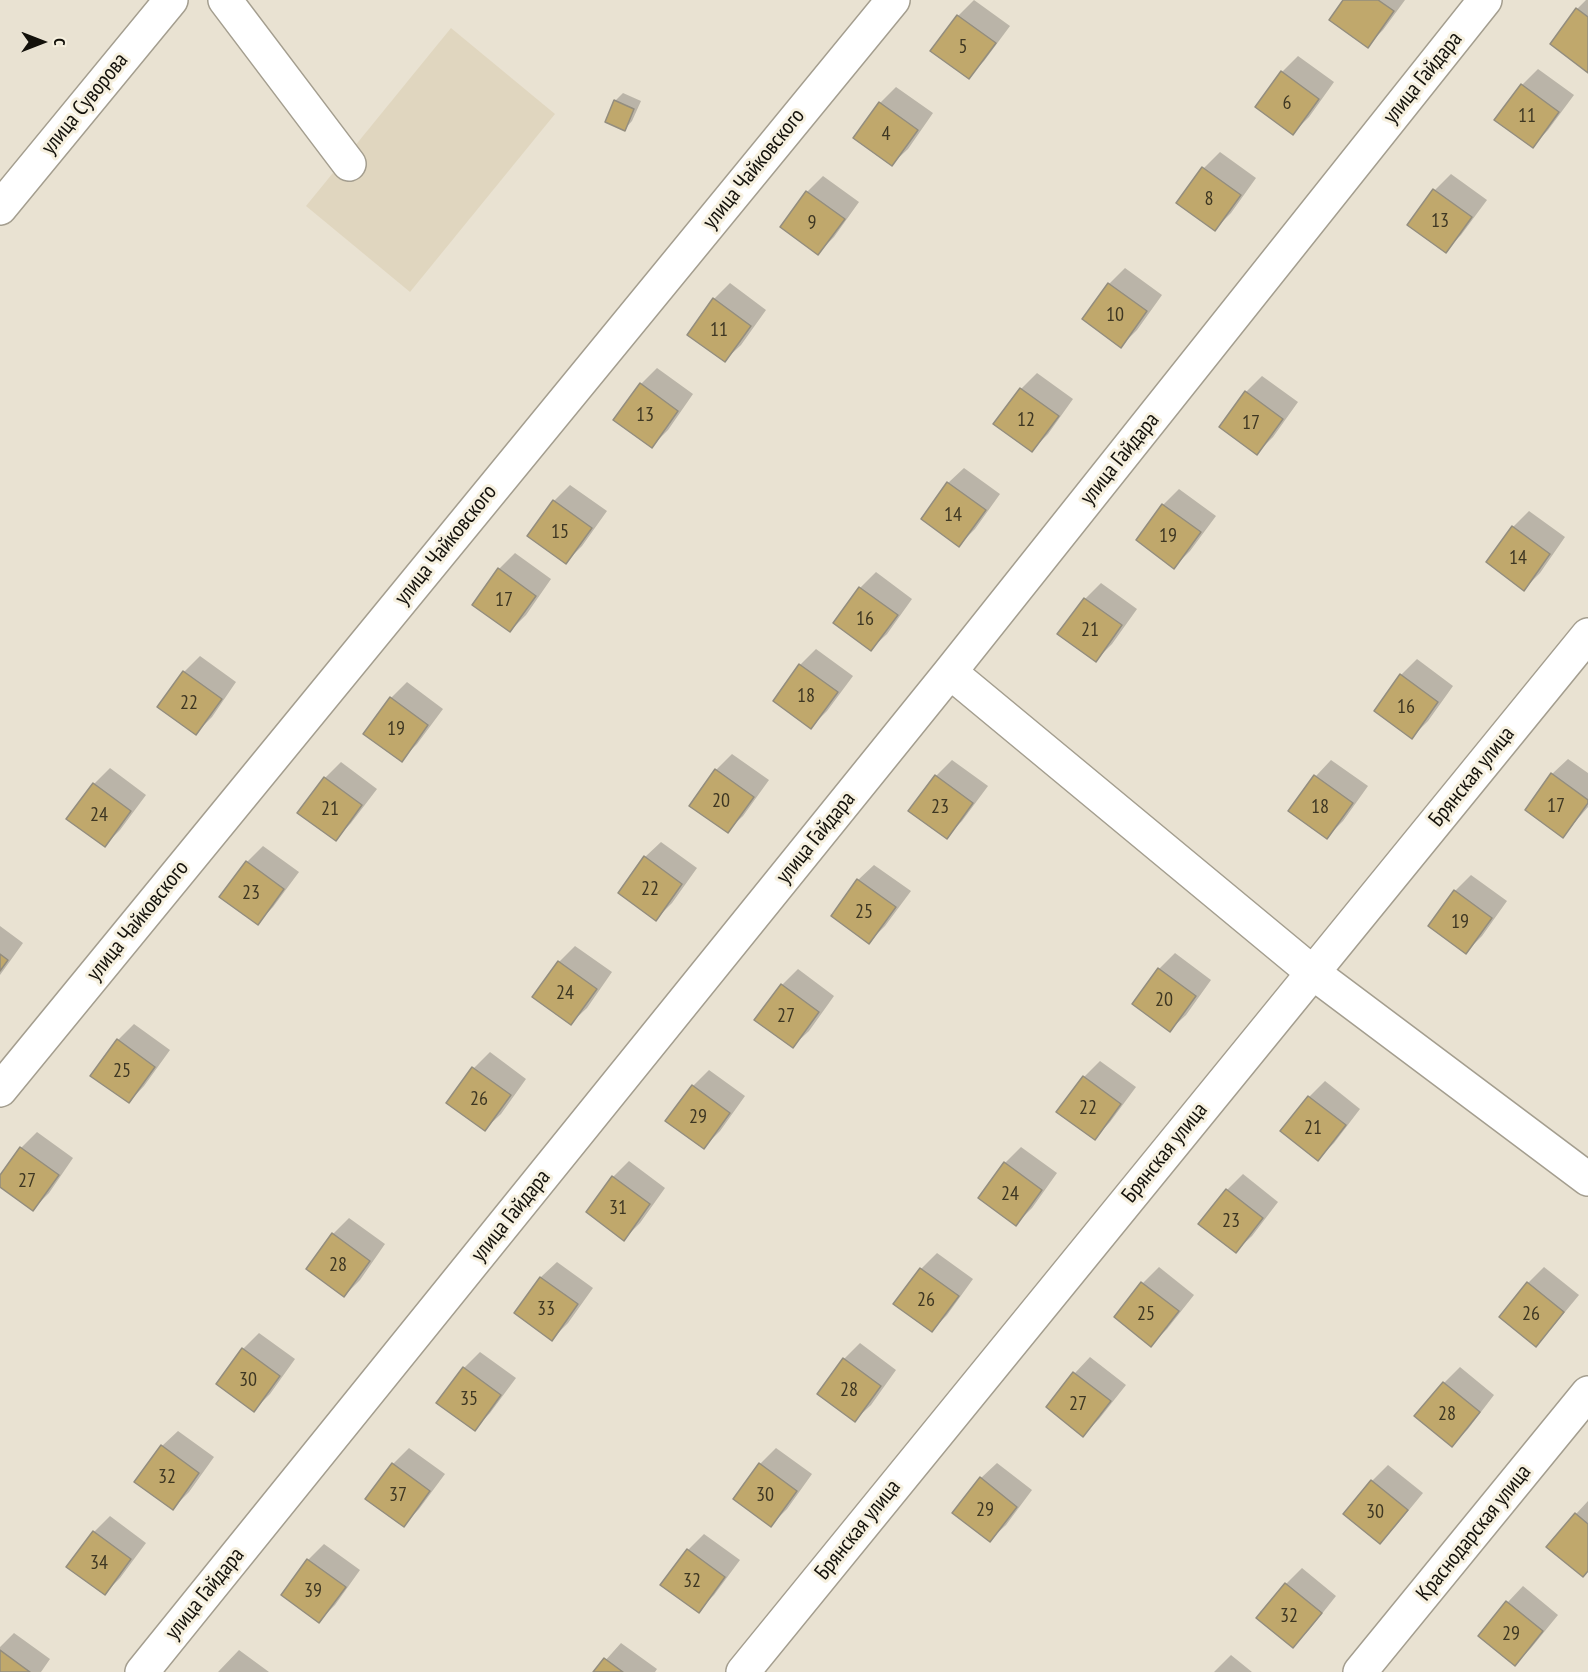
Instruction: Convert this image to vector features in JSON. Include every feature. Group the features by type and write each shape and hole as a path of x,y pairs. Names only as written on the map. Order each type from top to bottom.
{"street":[{"name":"улица Суворова","path":"0,208 171,0"},
{"path":"225,0 349,164"},
{"name":"улица Чайковского","path":"0,1090 892,0"},
{"name":"улица Гайдара","path":"142,1672 950,672 1485,0"},
{"name":"Брянская улица","path":"743,1672 1588,635"},
{"path":"950,672 1312,972 1588,1179"},
{"name":"Краснодарская улица","path":"1360,1672 1588,1393"}],"shaded area":[{"path":"451,28 555,114 410,292 306,206"}],"building":[{"path":"1343,0 1378,0 1394,11 1368,48 1329,20"},
{"path":"1576,8 1588,17 1588,73 1550,44"},
{"path":"957,15 996,43 969,79 930,51"},
{"path":"1281,71 1319,99 1293,135 1255,107"},
{"path":"1521,84 1559,112 1533,148 1494,120"},
{"path":"614,100 634,109 625,131 605,122"},
{"path":"879,102 918,130 892,166 853,138"},
{"path":"1202,167 1241,195 1215,231 1176,203"},
{"path":"1433,189 1472,217 1446,253 1407,225"},
{"path":"806,191 845,219 818,255 780,227"},
{"path":"1108,283 1147,311 1121,348 1082,319"},
{"path":"713,298 751,326 725,362 687,335"},
{"path":"640,383 678,411 652,448 613,420"},
{"path":"1020,388 1059,416 1032,452 993,424"},
{"path":"1245,391 1283,419 1257,455 1219,427"},
{"path":"947,482 986,510 959,547 921,519"},
{"path":"553,500 592,528 566,564 527,536"},
{"path":"1162,504 1201,532 1174,569 1136,540"},
{"path":"1512,526 1550,554 1524,591 1486,562"},
{"path":"498,568 536,596 510,632 472,605"},
{"path":"859,587 898,615 871,651 833,623"},
{"path":"1084,598 1122,625 1096,662 1057,634"},
{"path":"799,664 838,692 811,729 773,701"},
{"path":"183,671 222,699 196,735 157,707"},
{"path":"1400,674 1438,702 1412,739 1374,711"},
{"path":"390,697 428,725 402,762 363,734"},
{"path":"715,769 754,797 728,833 689,806"},
{"path":"1551,773 1588,800 1563,838 1525,810"},
{"path":"935,775 973,803 947,839 908,811"},
{"path":"1314,775 1353,803 1327,839 1288,811"},
{"path":"324,777 362,805 336,841 297,813"},
{"path":"93,783 131,811 105,847 66,819"},
{"path":"644,856 682,884 656,921 618,893"},
{"path":"246,861 284,889 258,925 219,897"},
{"path":"857,879 896,907 869,944 831,916"},
{"path":"1454,890 1492,918 1466,954 1428,926"},
{"path":"0,954 8,960 0,971"},
{"path":"558,961 597,989 571,1025 532,997"},
{"path":"1158,968 1196,996 1170,1032 1132,1004"},
{"path":"781,984 819,1012 793,1048 754,1020"},
{"path":"117,1039 155,1067 129,1103 90,1076"},
{"path":"472,1067 511,1095 485,1131 446,1103"},
{"path":"1083,1076 1121,1104 1095,1140 1056,1112"},
{"path":"692,1085 730,1113 704,1149 665,1121"},
{"path":"1308,1096 1346,1125 1318,1161 1280,1131"},
{"path":"20,1147 59,1175 33,1211 0,1187 0,1175"},
{"path":"1004,1162 1042,1190 1016,1226 978,1198"},
{"path":"612,1176 650,1204 624,1241 586,1212"},
{"path":"1226,1189 1263,1218 1236,1253 1198,1224"},
{"path":"332,1233 370,1261 344,1297 306,1269"},
{"path":"920,1268 959,1296 932,1332 893,1304"},
{"path":"540,1277 578,1304 552,1341 514,1313"},
{"path":"1141,1282 1179,1311 1151,1347 1114,1317"},
{"path":"1527,1282 1564,1312 1536,1347 1499,1317"},
{"path":"242,1348 280,1376 254,1412 216,1384"},
{"path":"843,1358 881,1386 855,1422 817,1394"},
{"path":"463,1367 501,1395 475,1431 436,1403"},
{"path":"1073,1372 1111,1401 1083,1437 1046,1407"},
{"path":"1443,1382 1480,1412 1452,1447 1414,1416"},
{"path":"161,1445 199,1473 173,1510 134,1482"},
{"path":"392,1463 430,1491 404,1527 365,1499"},
{"path":"759,1463 797,1491 771,1527 733,1499"},
{"path":"980,1477 1017,1507 990,1542 952,1513"},
{"path":"1371,1480 1408,1510 1380,1544 1343,1514"},
{"path":"1575,1513 1588,1524 1588,1571 1583,1577 1546,1547"},
{"path":"93,1531 131,1559 105,1595 66,1567"},
{"path":"687,1549 725,1577 699,1613 660,1585"},
{"path":"307,1559 346,1587 319,1623 281,1595"},
{"path":"1285,1583 1322,1613 1293,1648 1256,1618"},
{"path":"1506,1601 1543,1631 1515,1666 1478,1636"},
{"path":"0,1650 30,1672 0,1672"},
{"path":"604,1658 623,1672 593,1672"}]}
